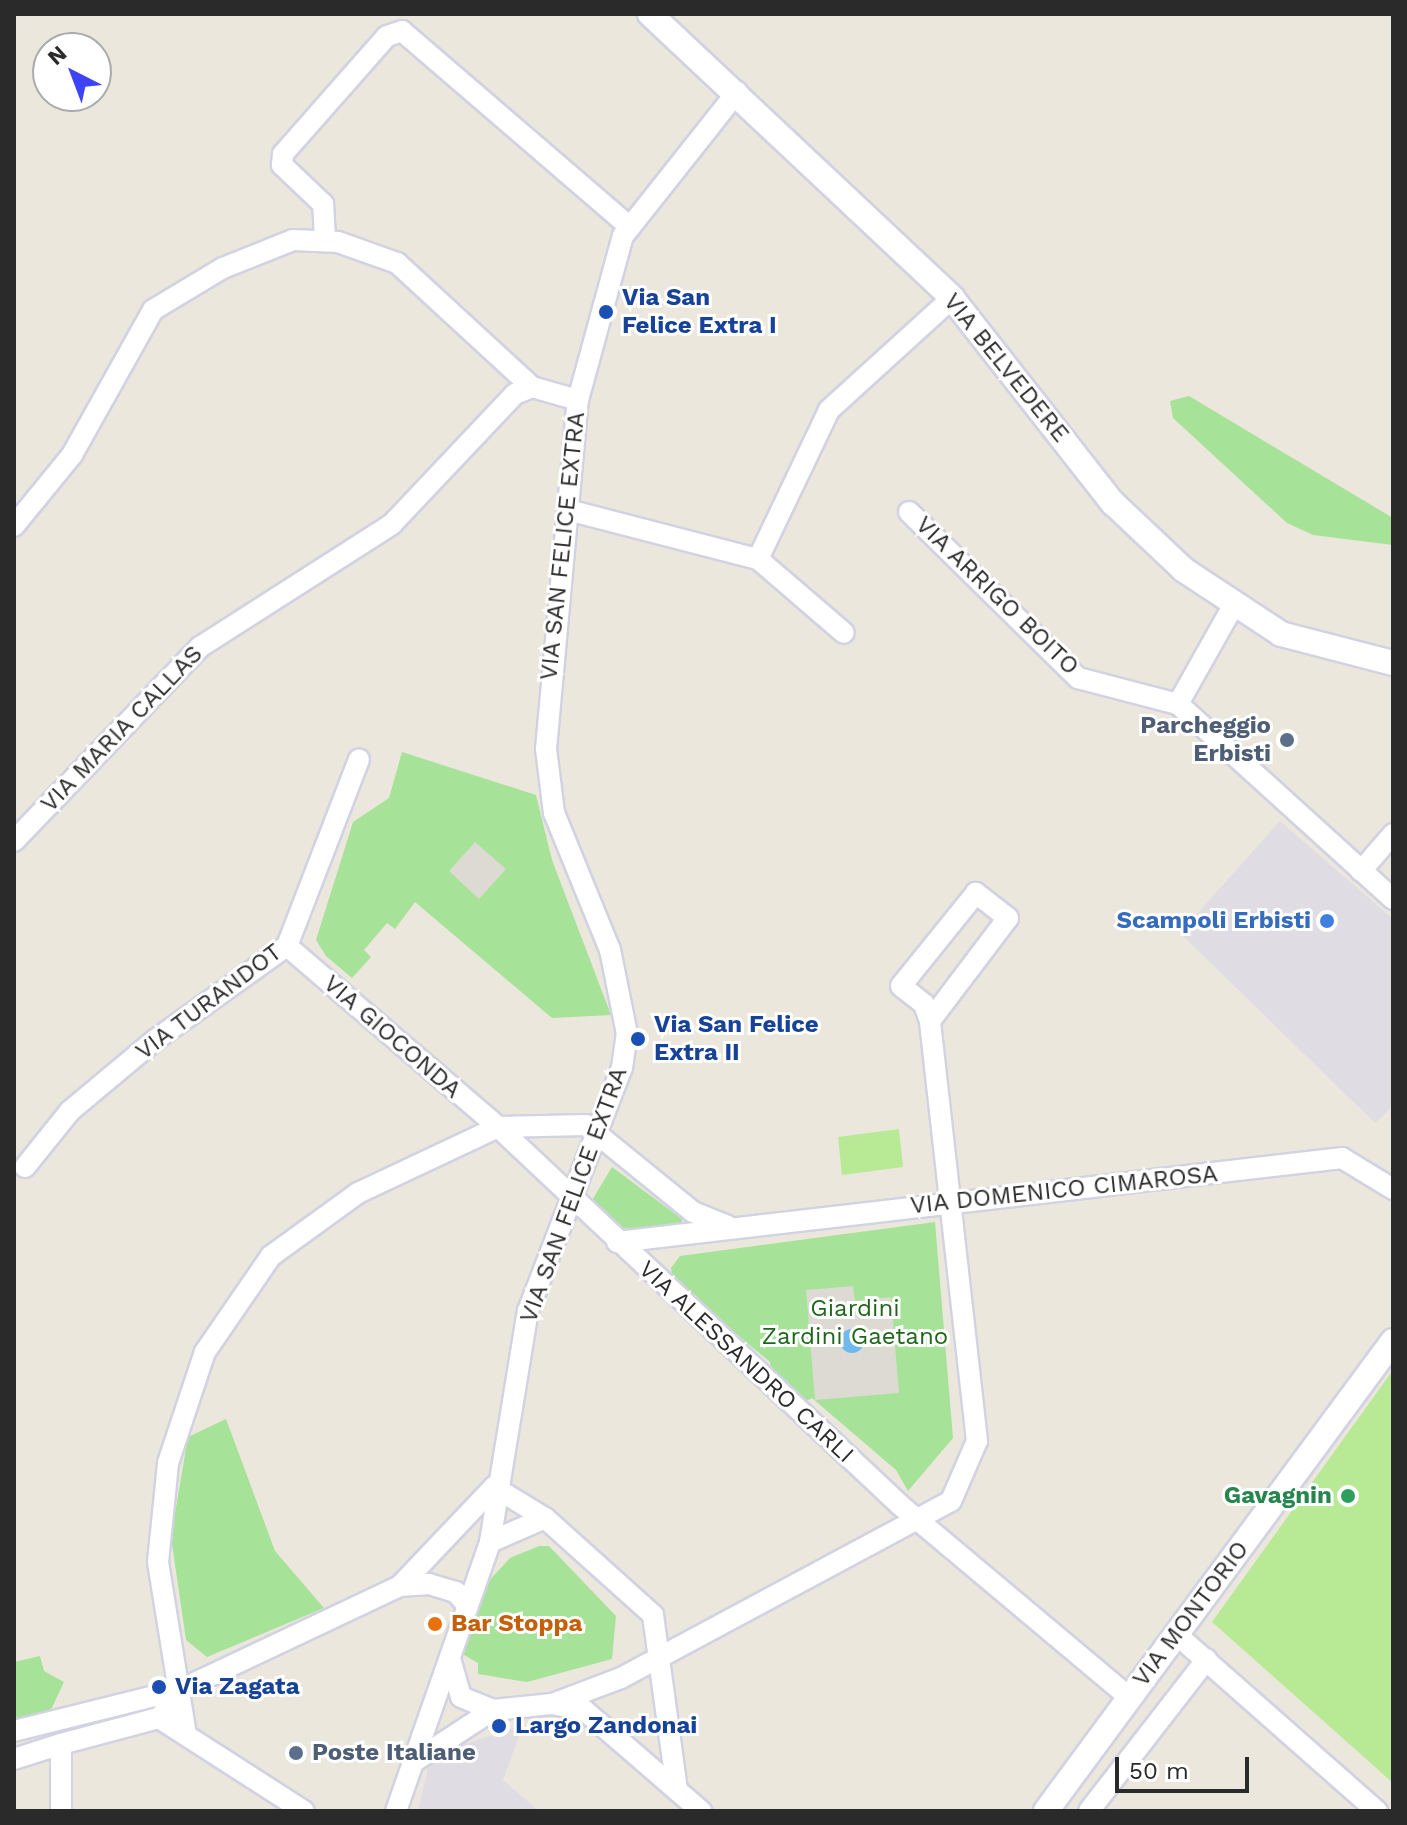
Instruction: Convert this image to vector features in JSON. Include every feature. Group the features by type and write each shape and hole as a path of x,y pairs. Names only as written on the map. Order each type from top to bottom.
{"street":[{"name":"VIA BELVEDERE","path":"650,14 737,92 952,298 1113,503 1232,608 1281,634 1393,663"},
{"path":"325,239 323,204 282,165 283,154 396,32 407,33 630,227"},
{"name":"VIA SAN FELICE EXTRA","path":"396,1811 451,1662 467,1605 490,1542 494,1487 528,1311 600,1132 627,1034 610,950 554,813 546,749 578,400 611,269 630,227 737,92"},
{"path":"14,526 72,455 153,310 223,268 293,240 325,239 397,263 532,387 578,400"},
{"path":"758,559 829,410 952,298"},
{"name":"VIA MARIA CALLAS","path":"14,841 200,647 392,524 515,394 532,387"},
{"path":"568,510 758,559 844,633"},
{"name":"VIA ARRIGO BOITO","path":"909,512 1078,678 1178,704 1393,899"},
{"path":"1178,704 1232,608"},
{"name":"VIA TURANDOT","path":"25,1167 70,1111 131,1060 287,946 359,759"},
{"path":"1361,871 1393,834"},
{"path":"415,1761 493,1710 552,1704 621,1678 663,1652 919,1522 951,1501 977,1441 953,1204 930,1021 924,1004 901,986 976,893 1008,918 930,1021"},
{"name":"VIA GIOCONDA","path":"287,946 498,1127 574,1202"},
{"path":"186,1735 182,1689 158,1562 168,1463 205,1352 271,1256 309,1223 498,1127 586,1125 600,1132"},
{"name":"VIA DOMENICO CIMAROSA","path":"600,1132 693,1212 727,1226"},
{"name":"VIA DOMENICO CIMAROSA","path":"617,1242 727,1226 953,1204 1342,1158 1393,1189"},
{"name":"VIA ALESSANDRO CARLI","path":"574,1202 919,1522 1129,1697"},
{"name":"VIA MONTORIO","path":"1046,1811 1393,1341"},
{"path":"14,1731 182,1689 400,1586 494,1487 545,1518 634,1592 653,1615 663,1652 677,1790"},
{"path":"490,1542 545,1518"},
{"path":"400,1586 429,1584 456,1592 467,1605"},
{"path":"1176,1634 1377,1811"},
{"name":"VIA MONTORIO","path":"1089,1811 1207,1659"},
{"path":"451,1662 461,1697 493,1710"},
{"path":"14,1759 159,1718 182,1689"},
{"path":"552,1704 584,1710 701,1811"},
{"path":"159,1718 304,1811"},
{"path":"61,1744 61,1811"}],"shaded area":[{"path":"1280,821 1393,919 1393,1106 1375,1123 1180,933"},
{"path":"475,842 506,869 479,899 449,871"},
{"path":"853,1286 855,1301 891,1297 899,1393 815,1400 806,1290"},
{"path":"523,1725 503,1780 539,1811 418,1811 431,1755"}],"green space":[{"path":"1189,396 1393,518 1393,545 1313,535 1287,523 1173,418 1170,401"},
{"path":"402,752 536,795 552,860 611,1015 552,1018 415,902 395,929 387,923 364,950 371,957 352,978 326,956 316,940 353,822 389,798"},
{"path":"899,1129 903,1167 842,1175 838,1137"},
{"path":"612,1167 682,1219 682,1229 616,1228 591,1202"},
{"name":"Giardini Zardini Gaetano","path":"935,1222 953,1438 908,1491 896,1470 812,1398 800,1404 771,1381 770,1362 673,1281 671,1268 680,1256"},
{"name":"Gavagnin","path":"1393,1370 1393,1783 1212,1622"},
{"path":"226,1419 275,1551 324,1608 207,1657 186,1640 171,1537 188,1437"},
{"path":"539,1546 549,1546 616,1616 612,1659 527,1682 478,1674 478,1663 459,1652 485,1585 510,1558"},
{"path":"40,1656 44,1671 64,1682 50,1712 14,1721 14,1662"}],"water":[{"path":"852,1329 860,1333 864,1341 860,1349 852,1353 844,1349 840,1341 844,1333"}],"place":[{"name":"Via San Felice Extra I","path":"606,312"},
{"name":"Parcheggio Erbisti","path":"1287,740"},
{"name":"Scampoli Erbisti","path":"1327,921"},
{"name":"Via San Felice Extra II","path":"638,1039"},
{"name":"Gavagnin","path":"1348,1496"},
{"name":"Bar Stoppa","path":"435,1624"},
{"name":"Via Zagata","path":"159,1687"},
{"name":"Largo Zandonai","path":"499,1726"},
{"name":"Poste Italiane","path":"296,1753"}]}
